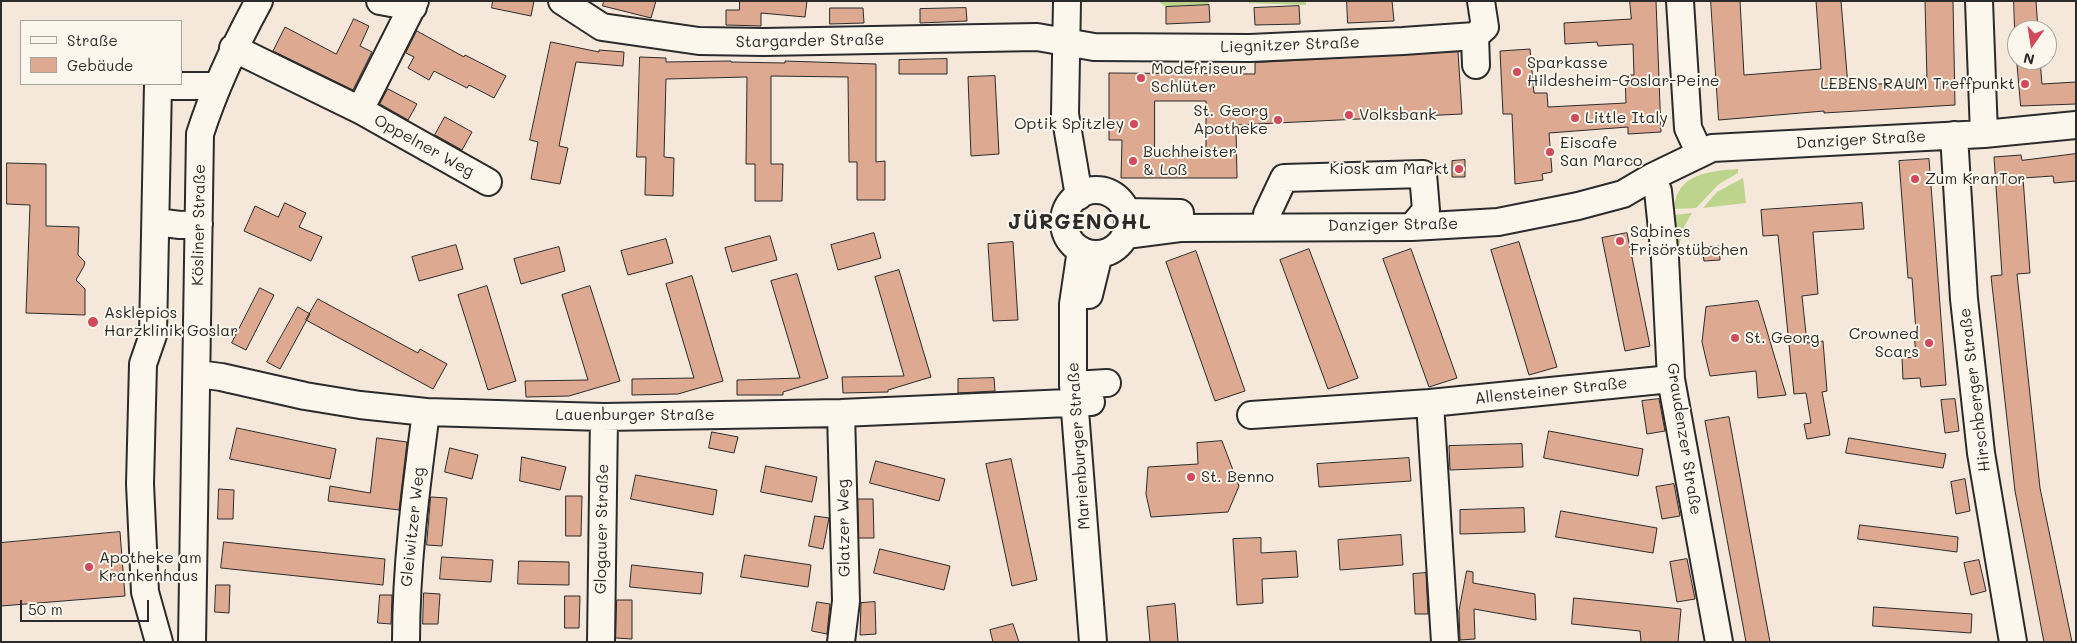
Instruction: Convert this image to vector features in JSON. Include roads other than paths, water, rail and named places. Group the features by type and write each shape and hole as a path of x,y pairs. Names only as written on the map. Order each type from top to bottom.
{"street":[{"name":"Kösliner Straße","path":"192,639 198,374 200,134 233,48 259,1"},
{"name":"Oppelner Weg","path":"360,110 414,4 380,1"},
{"name":"Stargarder Straße","path":"562,1 602,27 699,41 764,42 1037,37 1073,43"},
{"path":"1067,1 1079,71 1081,113 1087,156 1087,193"},
{"path":"1073,43 1083,1"},
{"path":"1476,65 1475,36 1485,28 1481,1"},
{"path":"1680,1 1688,128 1700,154"},
{"path":"1979,1 1984,134"},
{"name":"Liegnitzer Straße","path":"1073,43 1094,47 1250,48 1475,36"},
{"name":"Oppelner Weg","path":"233,48 360,110 488,182"},
{"path":"192,639 160,642 145,592 140,475 143,364 153,335 158,85 217,86"},
{"name":"Danziger Straße","path":"1126,224 1180,228 1419,218 1557,196 1619,179 1652,177 1712,148 1984,134 2076,125"},
{"name":"Hirschberger Straße","path":"1954,135 1964,299 1981,454 2013,642"},
{"path":"1267,214 1284,178 1423,174 1419,218"},
{"name":"Graudenzer Straße","path":"1652,177 1658,191 1666,258 1671,379 1719,642"},
{"path":"1106,192 1115,197 1126,224 1115,248 1090,252 1073,244 1065,228 1067,210 1072,202 1087,193 1106,192"},
{"name":"Danziger Straße","path":"1126,224 1267,214 1419,218"},
{"path":"156,222 180,225 199,224"},
{"name":"Marienburger Straße","path":"1090,252 1073,304 1087,391 1111,642"},
{"name":"Lauenburger Straße","path":"198,374 221,377 314,397 426,412 604,417 841,414 1087,391"},
{"name":"Allensteiner Straße","path":"1251,415 1430,403 1671,379"},
{"name":"Marienburger Straße","path":"1087,391 1093,642"},
{"path":"1430,403 1445,642"},
{"name":"Gleiwitzer Weg","path":"406,642 406,601 410,534 426,412"},
{"name":"Glatzer Weg","path":"841,414 846,601 841,642"},
{"name":"Glogauer Straße","path":"600,642 604,417"}],"place":[{"name":"Sparkasse Hildesheim-Goslar-Peine","path":"1517,72"},
{"name":"Modefriseur Schlüter","path":"1141,78"},
{"name":"LEBENS RAUM Treffpunkt","path":"2025,84"},
{"name":"Volksbank","path":"1349,115"},
{"name":"Little Italy","path":"1575,118"},
{"name":"St. Georg Apotheke","path":"1278,120"},
{"name":"Optik Spitzley","path":"1134,124"},
{"name":"Eiscafe San Marco","path":"1550,152"},
{"name":"Buchheister & Loß","path":"1133,161"},
{"name":"Kiosk am Markt","path":"1459,169"},
{"name":"Zum KranTor","path":"1915,179"},
{"name":"Sabines Frisörstübchen","path":"1620,241"},
{"name":"Asklepios Harzklinik Goslar","path":"93,322"},
{"name":"St. Georg","path":"1735,338"},
{"name":"Crowned Scars","path":"1929,343"},
{"name":"St. Benno","path":"1191,477"},
{"name":"Apotheke am Krankenhaus","path":"89,567"}],"district":[{"name":"JÜRGENOHL","path":"1080,223"}]}
